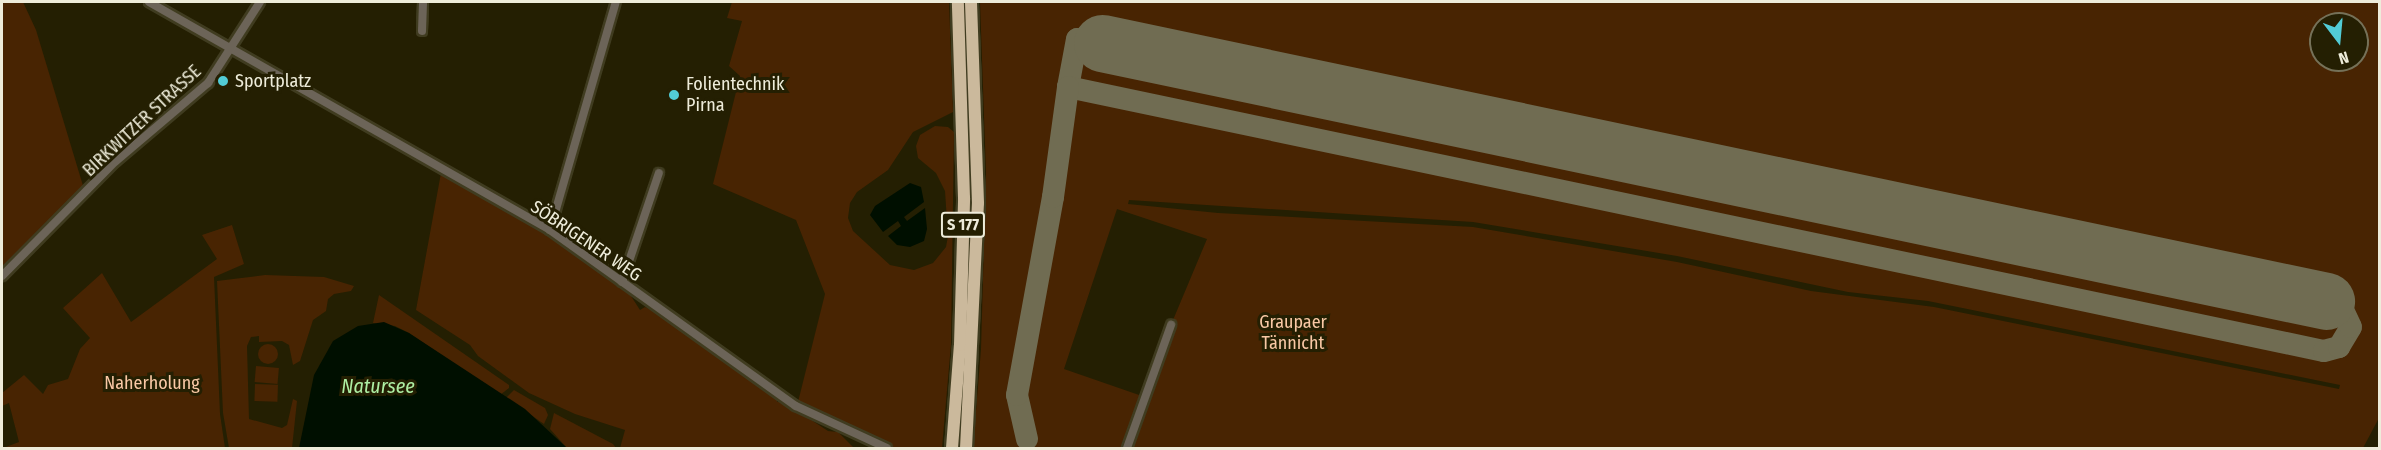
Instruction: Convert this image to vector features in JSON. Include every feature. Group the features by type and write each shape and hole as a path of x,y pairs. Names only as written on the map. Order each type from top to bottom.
{"highway":[{"name":"S 177","path":"952,448 960,345 963,209 958,2"},
{"name":"S 177","path":"966,448 978,203 971,2"}],"street":[{"name":"SÖBRIGENER WEG","path":"149,2 550,230 796,406 887,448"},
{"name":"BIRKWITZER STRASSE","path":"2,276 116,161 201,89 230,50 260,2"},
{"path":"422,31 423,2"},
{"path":"550,230 616,2"},
{"path":"622,282 659,173"},
{"path":"1127,448 1171,325"}],"green space":[{"path":"2,2 23,2 36,30 84,189 2,270"},
{"path":"732,2 949,2 953,112 913,132 888,170 857,192 850,203 848,218 853,231 890,265 914,270 933,263 946,247 948,236 945,191 936,173 918,158 916,146 920,135 935,126 948,127 954,132 951,344 942,448 893,448 798,402 825,294 796,220 713,184 740,76 729,66 742,21 727,18"},
{"name":"Graupaer Tännicht","path":"980,2 2379,2 2380,416 2363,448 1130,448 1173,320 1207,239 1117,209 1064,369 1142,396 1124,448 973,448 981,349 986,173","holes":["1129,200 1473,222 1677,256 1848,292 1928,301 2340,385 2339,389 1934,307 1811,291 1677,262 1473,227 1218,213 1128,204"]},
{"path":"441,173 562,242 629,293 640,310 645,307 656,312 777,398 777,402 784,402 828,431 838,432 854,448 620,448 625,430 575,414 529,393 478,356 470,345 416,310"},
{"name":"Naherholung","path":"232,225 244,264 214,277 220,414 225,448 3,448 19,442 9,403 2,406 2,393 24,375 43,394 48,385 68,379 80,349 90,338 63,308 102,273 131,322 217,259 202,235"},
{"path":"265,275 324,277 354,286 351,291 334,294 328,299 326,311 313,320 300,361 293,365 289,345 282,341 259,342 259,336 251,337 247,346 249,419 282,428 287,425 293,399 297,401 292,448 229,448 223,413 217,281"},
{"path":"379,295 509,385 509,388 500,395 409,333 395,326 373,323"},
{"path":"268,344 275,347 278,354 275,361 268,364 261,361 258,354 261,347"},
{"path":"256,366 279,368 278,384 255,382"},
{"path":"255,384 278,385 277,402 254,401"},
{"path":"514,390 545,408 548,415 544,424 506,398"},
{"path":"554,413 613,444 616,448 567,448 550,429"}],"water":[{"path":"910,183 921,187 924,202 904,217 907,221 925,208 927,229 924,241 910,247 897,245 888,236 901,226 898,221 883,232 870,215 875,206"},
{"name":"Natursee","path":"384,322 409,333 525,409 567,448 299,448 314,375 333,341 358,326"}],"taxiway":[{"path":"1102,43 1077,39 1068,87 2324,351 2339,347 2351,327 2341,306 2326,301"},
{"path":"1027,439 1017,395 1053,197 1068,87"}],"runway":[{"path":"1102,43 2326,301"}],"place":[{"name":"Sportplatz","path":"223,81"},
{"name":"Folientechnik Pirna","path":"674,95"}]}
